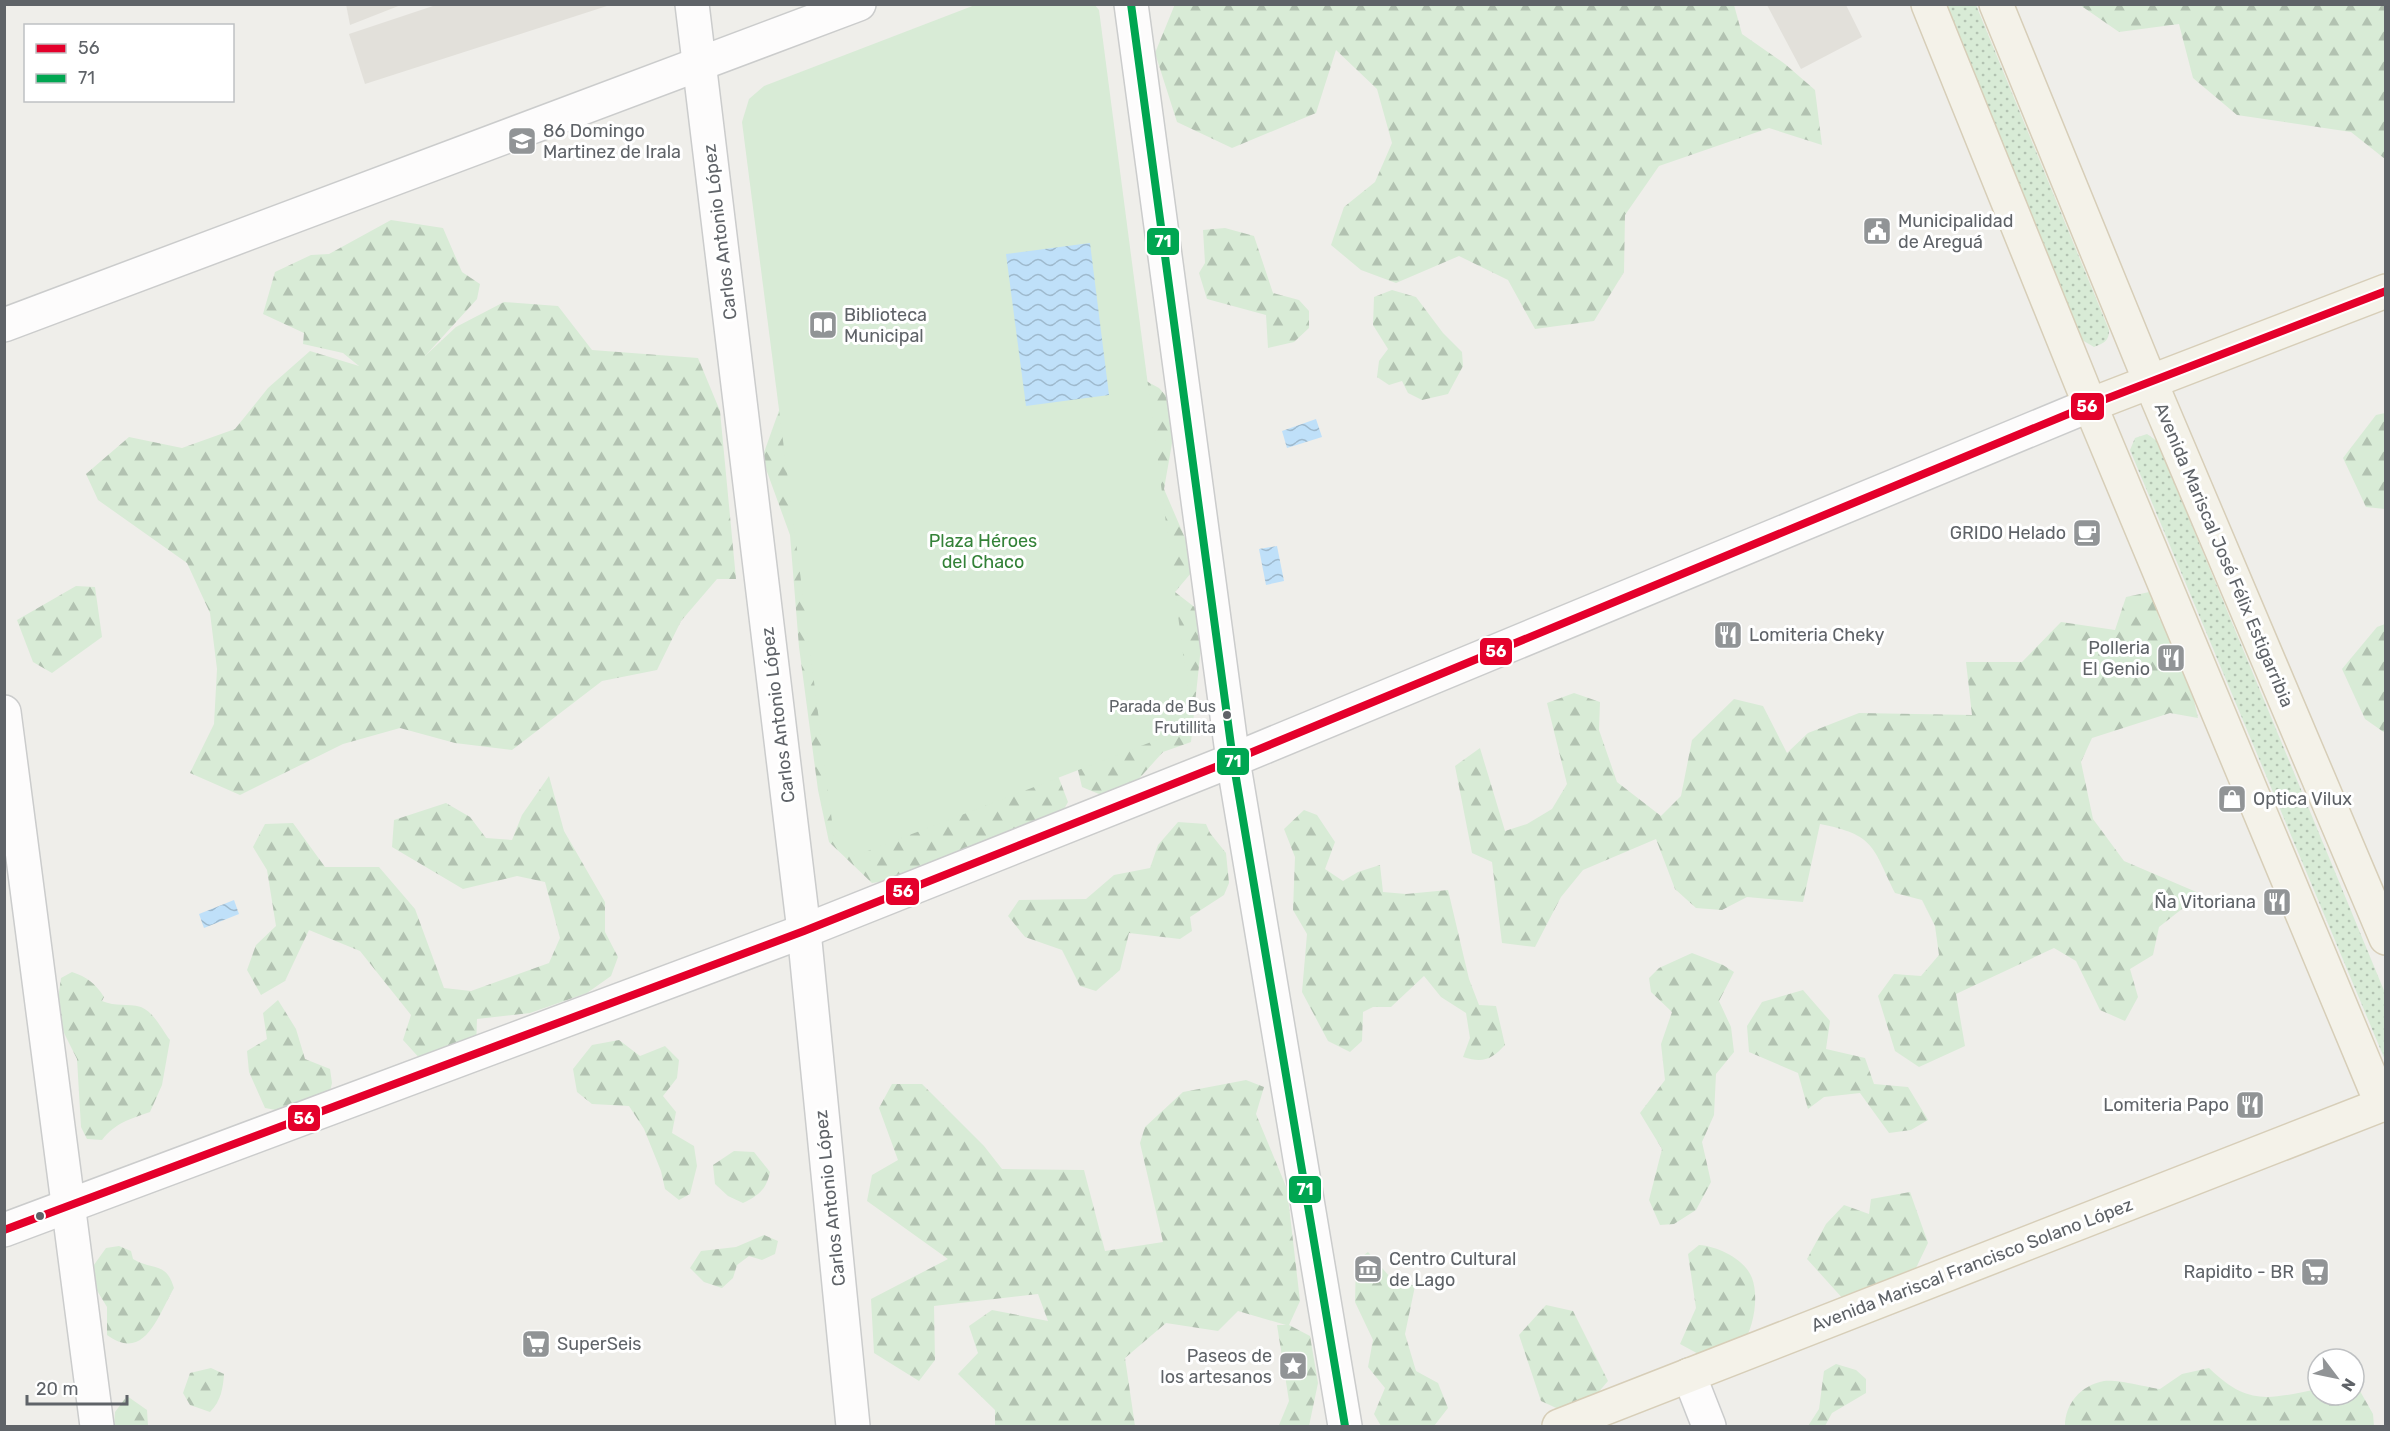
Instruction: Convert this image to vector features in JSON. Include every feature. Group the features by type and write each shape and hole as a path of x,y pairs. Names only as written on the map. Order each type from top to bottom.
{"main road":[{"path":"1928,4 2090,405 2384,1107"},
{"name":"Avenida Mariscal José Félix Estigarribia","path":"1996,4 2150,381 2385,938"},
{"path":"2090,405 2385,291"},
{"name":"Avenida Mariscal Francisco Solano López","path":"1559,1426 2384,1107"}],"street":[{"name":"Carlos Antonio López","path":"692,4 804,931 853,1426"},
{"path":"4,325 859,4"},
{"path":"1131,4 1233,760 1345,1426"},
{"path":"4,1230 804,931 1233,760 2090,405"},
{"path":"4,712 97,1426"},
{"path":"1689,1375 1709,1426"}],"shaded area":[{"path":"346,4 401,4 401,5 350,25"},
{"path":"439,4 610,5 365,84 349,34"},
{"path":"1767,5 1846,5 1862,37 1801,69"}],"green space":[{"name":"Plaza Héroes del Chaco","path":"1094,4 1099,10 1190,707 1172,734 852,857 834,837 742,122 749,99 764,86 975,5"},
{"path":"1175,4 1734,5 1742,34 1785,64 1815,90 1822,145 1769,128 1659,166 1625,215 1624,272 1594,321 1535,329 1508,280 1459,256 1396,283 1361,270 1331,245 1344,207 1375,182 1392,143 1377,89 1336,50 1316,113 1232,148 1177,122 1155,53"},
{"path":"1945,5 1976,5 2109,330 2107,339 2101,344 2094,347 2082,340"},
{"path":"2080,5 2385,5 2385,159 2351,132 2237,115 2193,78 2179,24 2119,32"},
{"path":"391,220 443,228 462,272 480,284 477,299 425,356 456,327 504,302 558,306 592,350 698,358 720,411 736,579 717,579 681,621 657,670 602,681 512,750 455,743 400,728 343,744 240,795 190,773 214,724 217,669 210,613 187,563 98,500 86,474 129,437 182,448 235,429 268,388 310,351 359,366 343,353 303,344 304,333 263,314 275,272 311,255 329,254"},
{"path":"1225,228 1254,236 1273,293 1299,300 1309,311 1309,328 1294,342 1268,348 1266,315 1207,299 1199,273 1205,263 1203,230"},
{"path":"1392,290 1416,297 1443,333 1462,352 1463,366 1448,394 1422,400 1408,393 1402,381 1389,385 1377,377 1379,361 1388,349 1373,325 1374,297"},
{"path":"1135,375 1159,388 1178,409 1164,489 1197,566 1175,592 1197,609 1202,637 1191,742 1163,752 1126,793 1099,794 1082,787 1076,762 1055,768 1068,802 1054,827 940,874 872,883 829,842 818,790 799,647 790,535 762,458 781,405"},
{"path":"2385,413 2385,509 2366,507 2343,458 2376,415"},
{"path":"2147,434 2157,441 2385,993 2385,1060 2130,450 2135,438"},
{"path":"76,586 95,587 102,637 52,673 33,662 17,620"},
{"path":"2154,591 2159,619 2180,639 2198,718 2170,713 2092,738 2081,762 2093,819 2124,861 2201,894 2159,927 2153,955 2130,969 2138,997 2125,1021 2100,1010 2076,961 2054,948 1956,994 1965,1046 1919,1067 1895,1051 1878,996 1894,974 1921,976 1939,955 1935,926 1922,900 1895,893 1870,845 1852,833 1820,824 1803,902 1747,897 1722,910 1696,908 1675,889 1656,839 1583,870 1561,897 1535,947 1502,943 1492,862 1472,853 1455,766 1480,748 1505,831 1527,824 1552,809 1567,784 1547,703 1574,693 1600,702 1599,730 1617,782 1661,816 1681,796 1692,740 1734,699 1763,706 1787,753 1808,733 1859,713 1972,715 1966,662 2022,662 2061,622 2115,630 2126,597"},
{"path":"2386,624 2385,733 2365,719 2342,669 2377,627"},
{"path":"549,776 564,831 605,902 605,932 618,957 611,976 587,993 530,1013 477,1019 476,1047 423,1062 403,1040 411,1015 360,951 309,930 285,981 261,995 247,970 256,945 276,926 267,870 253,847 265,824 293,823 325,867 379,867 415,909 444,988 471,991 549,963 560,938 545,882 517,876 463,889 392,847 394,820 446,803 470,817 486,838 512,840 522,815"},
{"path":"1304,810 1317,815 1335,842 1325,869 1343,881 1358,872 1380,865 1383,892 1406,894 1448,890 1469,979 1479,1005 1496,1006 1505,1045 1495,1054 1481,1060 1463,1057 1470,1038 1466,1013 1441,997 1424,976 1391,1007 1373,1007 1363,1012 1362,1041 1350,1052 1328,1041 1302,992 1307,934 1293,910 1295,857 1284,829"},
{"path":"1178,822 1206,824 1210,833 1226,853 1229,883 1224,895 1190,917 1192,931 1180,939 1129,933 1120,970 1096,991 1080,986 1062,950 1025,937 1008,916 1019,900 1086,899 1114,875 1150,868 1158,845"},
{"path":"1692,953 1723,965 1734,972 1719,1001 1731,1027 1734,1052 1716,1074 1714,1115 1702,1142 1711,1182 1696,1210 1674,1224 1660,1225 1649,1200 1662,1149 1640,1113 1665,1080 1661,1044 1672,1012 1651,992 1649,978 1659,968"},
{"path":"72,972 94,984 104,997 102,1001 146,1009 170,1040 162,1085 150,1112 129,1119 102,1140 87,1139 81,1127 77,1059 64,1033 57,1007 61,978"},
{"path":"1803,990 1830,1021 1826,1049 1865,1058 1874,1084 1908,1087 1928,1120 1911,1130 1889,1133 1860,1093 1824,1097 1808,1109 1798,1073 1749,1052 1747,1026 1762,1002"},
{"path":"278,1000 296,1029 305,1059 330,1069 332,1083 328,1099 287,1112 265,1108 249,1072 247,1051 267,1039 263,1013"},
{"path":"619,1040 640,1056 665,1046 679,1060 677,1078 663,1096 676,1112 672,1133 694,1146 697,1166 690,1194 679,1200 665,1189 661,1171 644,1129 629,1106 592,1104 577,1092 573,1069 592,1045"},
{"path":"1246,1080 1264,1087 1256,1114 1287,1189 1300,1301 1289,1325 1310,1336 1318,1383 1309,1426 1275,1426 1279,1425 1289,1401 1277,1325 1286,1325 1238,1311 1218,1331 1166,1323 1125,1358 1135,1426 995,1426 995,1410 958,1374 978,1353 969,1326 992,1310 1048,1321 1038,1294 934,1306 935,1360 919,1381 874,1353 871,1299 948,1259 867,1201 872,1175 898,1160 879,1108 892,1084 922,1084 984,1146 1002,1169 1084,1170 1105,1251 1163,1242 1140,1143 1145,1127 1183,1092"},
{"path":"734,1151 754,1152 770,1172 761,1191 743,1203 728,1196 715,1184 713,1165"},
{"path":"1910,1192 1928,1243 1916,1268 1872,1304 1845,1301 1807,1259 1826,1224 1844,1205 1869,1214 1871,1199"},
{"path":"764,1235 778,1241 775,1254 762,1260 749,1256 737,1265 733,1278 722,1288 704,1282 690,1268 701,1251 736,1247"},
{"path":"1699,1245 1714,1248 1737,1259 1748,1271 1754,1285 1755,1303 1750,1330 1737,1350 1717,1364 1680,1344 1696,1308 1688,1254"},
{"path":"119,1246 131,1251 133,1259 140,1263 163,1270 171,1279 174,1288 149,1332 141,1340 131,1343 120,1342 107,1335 107,1307 93,1284 91,1269 106,1248"},
{"path":"1368,1252 1390,1277 1415,1286 1405,1334 1416,1371 1438,1383 1448,1408 1434,1426 1381,1426 1374,1414 1385,1388 1368,1367 1373,1340 1355,1302 1356,1261"},
{"path":"1546,1305 1573,1311 1608,1381 1591,1401 1565,1412 1541,1401 1519,1335"},
{"path":"1836,1364 1856,1370 1866,1379 1866,1393 1832,1413 1825,1426 1808,1426 1819,1409 1824,1371"},
{"path":"211,1368 224,1374 221,1394 210,1412 190,1405 183,1393 190,1373"},
{"path":"2209,1368 2235,1389 2259,1396 2272,1397 2306,1391 2306,1407 2366,1407 2366,1402 2373,1414 2374,1426 2065,1426 2071,1403 2082,1391 2096,1383 2116,1381 2160,1389 2182,1374"},
{"path":"127,1396 147,1410 148,1426 114,1426 115,1412"}],"water":[{"path":"1090,243 1109,395 1026,406 1006,254"},
{"path":"1316,419 1322,437 1287,448 1282,431"},
{"path":"1277,546 1284,581 1266,585 1259,549"},
{"path":"234,900 239,914 204,928 199,914"}],"transit line":[{"name":"71","path":"1131,4 1233,760 1345,1426"},
{"name":"56","path":"4,1230 804,931 1233,760 2090,405 2386,291"}],"place":[{"name":"86 Domingo Martinez de Irala","path":"522,141"},
{"name":"Municipalidad de Areguá","path":"1877,231"},
{"name":"Biblioteca Municipal","path":"823,325"},
{"name":"GRIDO Helado","path":"2087,533"},
{"name":"Lomiteria Cheky","path":"1728,635"},
{"name":"Polleria El Genio","path":"2171,658"},
{"name":"Parada de Bus Frutillita","path":"1227,715"},
{"name":"Optica Vilux","path":"2232,799"},
{"name":"Ña Vitoriana","path":"2277,902"},
{"name":"Lomiteria Papo","path":"2250,1105"},
{"name":"Centro Cultural de Lago","path":"1368,1269"},
{"name":"Rapidito - BR","path":"2315,1272"},
{"name":"SuperSeis","path":"536,1344"},
{"name":"Paseos de los artesanos","path":"1293,1366"}]}
